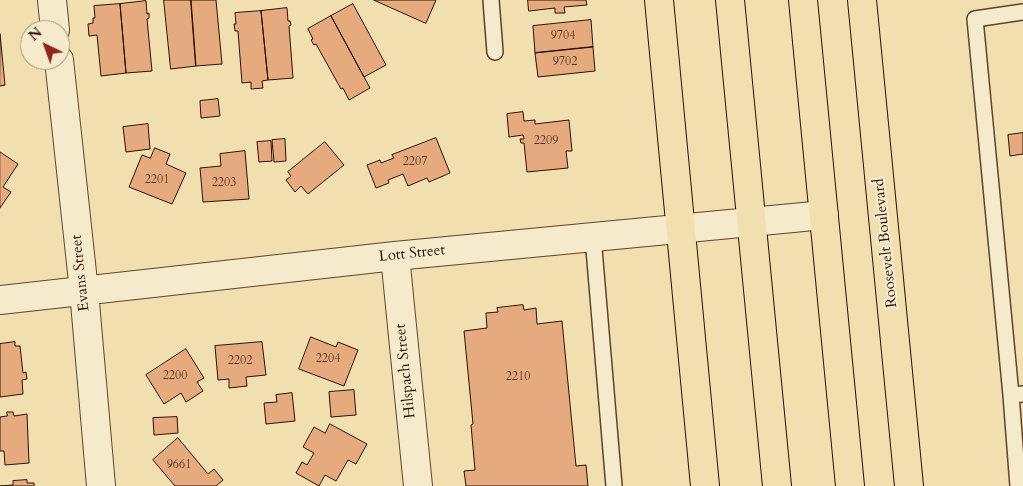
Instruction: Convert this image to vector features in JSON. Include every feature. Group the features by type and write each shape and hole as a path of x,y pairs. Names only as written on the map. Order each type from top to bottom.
{"highway":[{"path":"659,0 705,486"},
{"path":"730,0 777,486"},
{"path":"803,0 850,486"},
{"name":"Roosevelt Boulevard","path":"862,0 910,486"}],"street":[{"path":"52,0 55,20"},
{"name":"Evans Street","path":"60,70 84,291 101,486"},
{"name":"Lott Street","path":"0,300 395,256 824,215"},
{"name":"Hilspach Street","path":"395,256 418,486"}],"lane":[{"path":"491,0 495,52"},
{"path":"1018,486 1017,394 975,19 1023,12"},
{"path":"593,236 614,486"}],"building":[{"path":"164,0 191,0 196,66 171,69"},
{"path":"191,0 216,0 222,64 196,66"},
{"path":"374,0 436,0 426,23"},
{"path":"528,0 586,0 587,5 564,7 565,13 555,13 555,8 529,11"},
{"path":"146,1 147,14 149,13 149,18 147,19 152,71 126,73 120,4"},
{"path":"120,4 126,73 101,76 97,35 89,36 88,24 93,23 93,18 95,18 94,6"},
{"path":"353,4 386,65 364,77 331,16"},
{"path":"287,8 288,21 290,21 291,25 289,26 293,78 268,80 261,11"},
{"path":"261,11 268,80 262,81 263,88 251,89 251,82 242,83 238,31 235,31 234,24 236,24 235,13"},
{"path":"331,16 370,88 349,100 316,44 314,45 311,40 313,39 308,29"},
{"path":"591,20 593,47 535,53 533,26"},
{"path":"0,34 5,85 0,86"},
{"path":"593,47 595,71 538,77 535,53"},
{"path":"218,99 220,116 201,118 200,101"},
{"path":"523,112 524,121 535,120 535,124 569,120 572,151 566,151 568,168 527,172 524,143 521,143 520,139 524,139 523,135 509,137 507,114"},
{"path":"148,124 150,149 126,152 123,127"},
{"path":"1023,133 1023,154 1010,156 1008,135"},
{"path":"436,138 450,173 429,182 427,178 408,186 403,174 388,180 389,183 376,188 367,165 380,160 381,163 394,158 392,155"},
{"path":"285,139 286,161 274,162 272,140"},
{"path":"271,141 272,161 259,162 257,142"},
{"path":"325,142 344,165 308,194 301,186 295,192 286,180 291,176 288,172"},
{"path":"155,148 170,154 166,164 186,173 172,204 129,187 142,155 150,158"},
{"path":"245,151 249,199 203,202 200,168 221,166 220,154"},
{"path":"0,152 18,164 3,187 11,192 0,208"},
{"path":"523,305 524,310 536,308 537,324 562,321 576,466 586,465 588,486 466,486 464,471 475,470 471,425 473,424 464,331 487,328 486,313 498,312 497,308"},
{"path":"311,337 336,347 338,342 358,350 344,386 299,369"},
{"path":"15,342 15,346 20,346 23,373 26,372 27,379 22,380 23,394 0,397 0,344"},
{"path":"262,342 266,375 246,377 247,386 229,388 229,379 218,380 215,346"},
{"path":"186,349 204,378 197,382 203,391 186,402 181,393 164,404 146,375"},
{"path":"354,390 356,415 331,417 329,392"},
{"path":"292,393 295,421 266,424 264,403 277,402 276,395"},
{"path":"7,412 13,412 14,416 27,414 29,463 5,465 4,451 0,451 0,417 7,416"},
{"path":"177,417 178,433 154,435 153,418"},
{"path":"330,424 367,444 356,464 348,460 336,481 325,475 319,486 296,473 302,462 307,465 314,453 303,447 314,427 325,433"},
{"path":"178,438 208,474 214,469 223,480 216,486 175,486 153,460"},
{"path":"27,480 27,483 34,483 34,486 0,486 13,485 13,481"}]}
